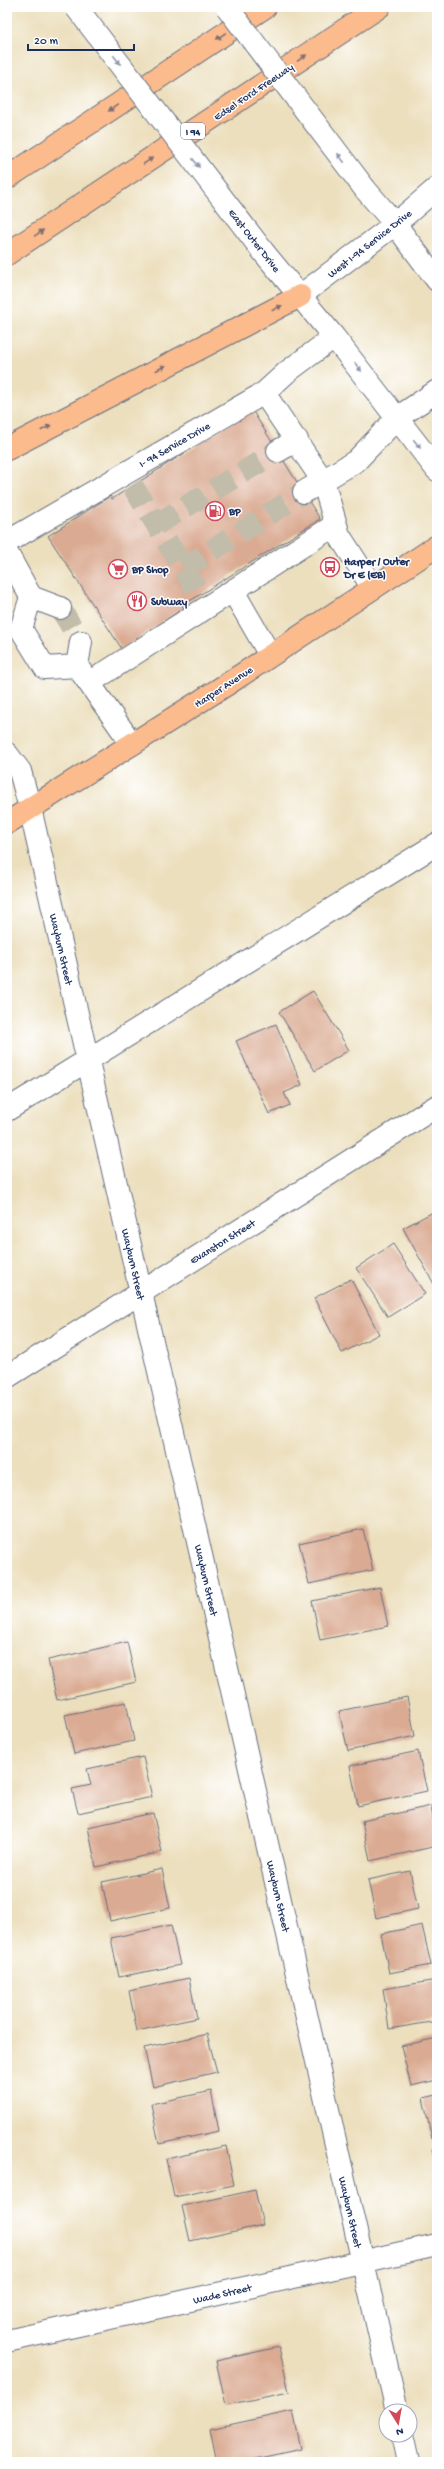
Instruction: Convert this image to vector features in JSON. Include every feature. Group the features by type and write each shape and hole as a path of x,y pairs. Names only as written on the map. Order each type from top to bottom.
{"main road":[{"path":"7,178 265,7"},
{"name":"Edsel Ford Freeway","path":"7,254 379,7"},
{"path":"7,449 300,296"},
{"name":"Harper Avenue","path":"7,823 132,744 437,546"}],"street":[{"name":"East Outer Drive","path":"76,7 265,254 334,336 437,470"},
{"path":"227,7 365,189 434,270"},
{"name":"West I-94 Service Drive","path":"300,296 395,224 437,188"},
{"name":"I- 94 Service Drive","path":"7,542 128,480 264,393 287,372 334,336"},
{"path":"304,492 356,461 397,418 437,391"},
{"path":"264,393 297,440 323,481 335,525 373,588"},
{"path":"278,451 297,440"},
{"path":"31,597 21,629 45,668 83,674 204,601 233,591 335,525"},
{"path":"7,553 31,597 60,608"},
{"path":"233,591 270,655"},
{"path":"81,642 83,674 132,744"},
{"name":"Wayburn Street","path":"7,754 20,771 30,808 395,2403"},
{"path":"7,1110 87,1059 437,844"},
{"name":"Evanston Street","path":"7,1377 437,1106"},
{"name":"Wade Street","path":"7,2342 437,2245"},
{"path":"404,2443 408,2462"}],"building":[{"path":"252,410 320,519 182,606 184,608 122,649 48,536 110,496 112,499"},
{"path":"313,991 349,1050 315,1071 279,1012"},
{"path":"276,1024 302,1085 284,1093 290,1105 269,1114 236,1041"},
{"path":"437,1210 437,1283 434,1284 403,1228"},
{"path":"393,1244 425,1294 388,1317 356,1268"},
{"path":"351,1279 379,1334 342,1353 314,1298"},
{"path":"363,1529 373,1570 309,1584 299,1543"},
{"path":"380,1587 388,1626 320,1640 312,1601"},
{"path":"127,1642 136,1682 57,1700 48,1660"},
{"path":"407,1697 415,1736 348,1751 339,1711"},
{"path":"126,1702 134,1741 74,1754 65,1715"},
{"path":"418,1751 427,1791 358,1806 350,1766"},
{"path":"143,1757 152,1797 78,1813 72,1789 91,1785 87,1769"},
{"path":"431,1806 437,1846 370,1861 362,1821"},
{"path":"153,1813 162,1852 96,1867 88,1827"},
{"path":"162,1869 170,1908 110,1921 102,1882"},
{"path":"410,1871 418,1909 376,1918 368,1880"},
{"path":"171,1925 180,1965 119,1977 111,1938"},
{"path":"422,1925 431,1965 389,1973 381,1934"},
{"path":"189,1978 197,2018 137,2031 129,1991"},
{"path":"437,1980 437,2021 389,2029 383,1989"},
{"path":"207,2034 217,2072 153,2087 144,2048"},
{"path":"437,2038 437,2080 411,2086 401,2046"},
{"path":"211,2091 219,2131 159,2144 151,2104"},
{"path":"437,2095 437,2138 432,2139 423,2098"},
{"path":"226,2146 234,2185 174,2197 166,2159"},
{"path":"437,2148 437,2161 436,2162 433,2149"},
{"path":"255,2190 263,2225 190,2241 182,2206"},
{"path":"279,2347 289,2392 226,2405 216,2361"},
{"path":"293,2411 301,2449 241,2462 217,2462 210,2429"}],"tunnel":[{"path":"157,524 278,451"},
{"path":"132,485 200,595"},
{"path":"184,568 304,492"},
{"path":"60,608 81,642"}],"place":[{"name":"BP","path":"215,511"},
{"name":"Harper / Outer Dr E (EB)","path":"330,567"},
{"name":"BP Shop","path":"118,569"},
{"name":"Subway","path":"137,601"}]}
